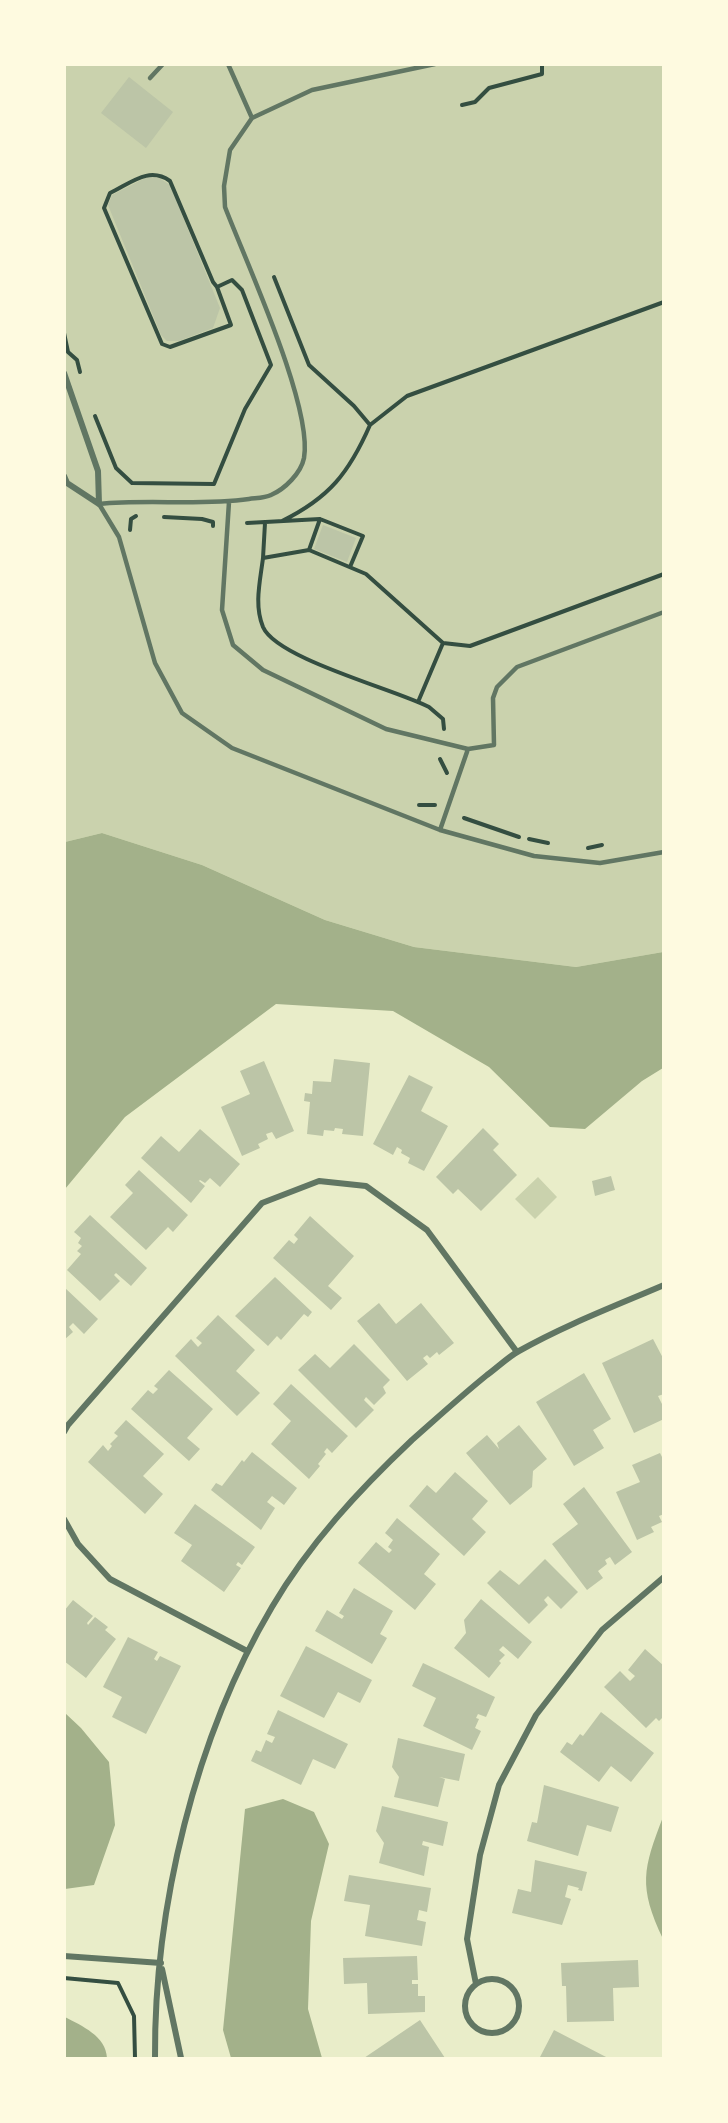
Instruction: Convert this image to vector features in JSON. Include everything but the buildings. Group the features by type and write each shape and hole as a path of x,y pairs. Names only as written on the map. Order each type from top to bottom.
{"street":[{"path":"64,373 98,471 99,504"},
{"path":"64,476 67,483 99,504"},
{"path":"64,1432 262,1203 319,1181 366,1186 427,1230 517,1352"},
{"path":"155,2058 161,1963 187,1810 218,1714 247,1651 273,1606 306,1556 344,1508 447,1408 517,1352 585,1319 663,1286"},
{"path":"64,1519 78,1544 110,1579 247,1651"},
{"path":"476,1984 467,1939 480,1855 499,1785 536,1715 602,1630 663,1577"},
{"path":"64,1956 161,1963"},
{"path":"161,1963 177,2028 181,2058"},
{"path":"497,1978 507,1982 515,1990 520,2010 516,2021 508,2029 488,2034 470,2022 465,2002 469,1991 476,1984 486,1979 497,1978"}],"lane":[{"path":"150,78 163,64"},
{"path":"228,64 252,118"},
{"path":"435,64 312,90 252,118 230,150 224,186 225,207 283,355 305,429 303,460 290,482 270,496 229,502 132,501 99,504 119,537 155,663 182,713 232,748 440,830 534,856 600,863 663,852"},
{"path":"229,502 222,610 233,645 263,670 386,729 468,749 494,745 493,698 497,687 517,667 663,612"},
{"path":"440,830 468,749"}],"path":[{"path":"462,105 475,102 489,87 542,74 542,64"},
{"path":"159,173 170,181 217,287 231,325 170,347 162,344 104,208 110,193 150,174 159,173"},
{"path":"273,277 309,365 354,406 370,425"},
{"path":"94,413 116,468 132,483 214,484 245,409 271,364 242,290 232,280 217,287"},
{"path":"279,522 308,508 334,485 349,468 370,425 407,396 663,302"},
{"path":"64,333 68,352 77,360 80,376"},
{"path":"131,539 131,519 136,516 147,516"},
{"path":"158,517 207,520 213,522 214,531"},
{"path":"309,550 321,519"},
{"path":"247,523 321,519 363,536 351,567"},
{"path":"265,523 257,604 264,629 283,648 418,702 443,719 444,729"},
{"path":"263,558 309,550 351,567 366,574 443,643 470,646 663,574"},
{"path":"418,702 443,643"},
{"path":"440,759 447,772 445,780"},
{"path":"419,805 434,806 439,797"},
{"path":"464,818 524,838 551,843"},
{"path":"584,849 602,845"},
{"path":"64,1978 118,1983 134,2016 135,2058"}],"shaded area":[{"path":"64,65 663,65 663,952 576,967 414,947 325,920 202,865 102,833 65,842"},
{"path":"102,833 202,865 325,920 414,947 576,967 663,952 663,1068 642,1081 585,1129 550,1127 489,1067 393,1011 276,1004 125,1117 65,1189 65,842"},
{"path":"538,1177 557,1197 535,1219 515,1199"},
{"path":"65,1713 81,1728 109,1762 115,1825 94,1885 65,1889"},
{"path":"283,1799 314,1812 329,1844 311,1921 308,2009 322,2058 231,2058 223,2030 245,1809"},
{"path":"663,1817 663,1939 650,1905 646,1878 651,1851"},
{"path":"65,2017 98,2038 106,2050 107,2058 65,2058"}]}
